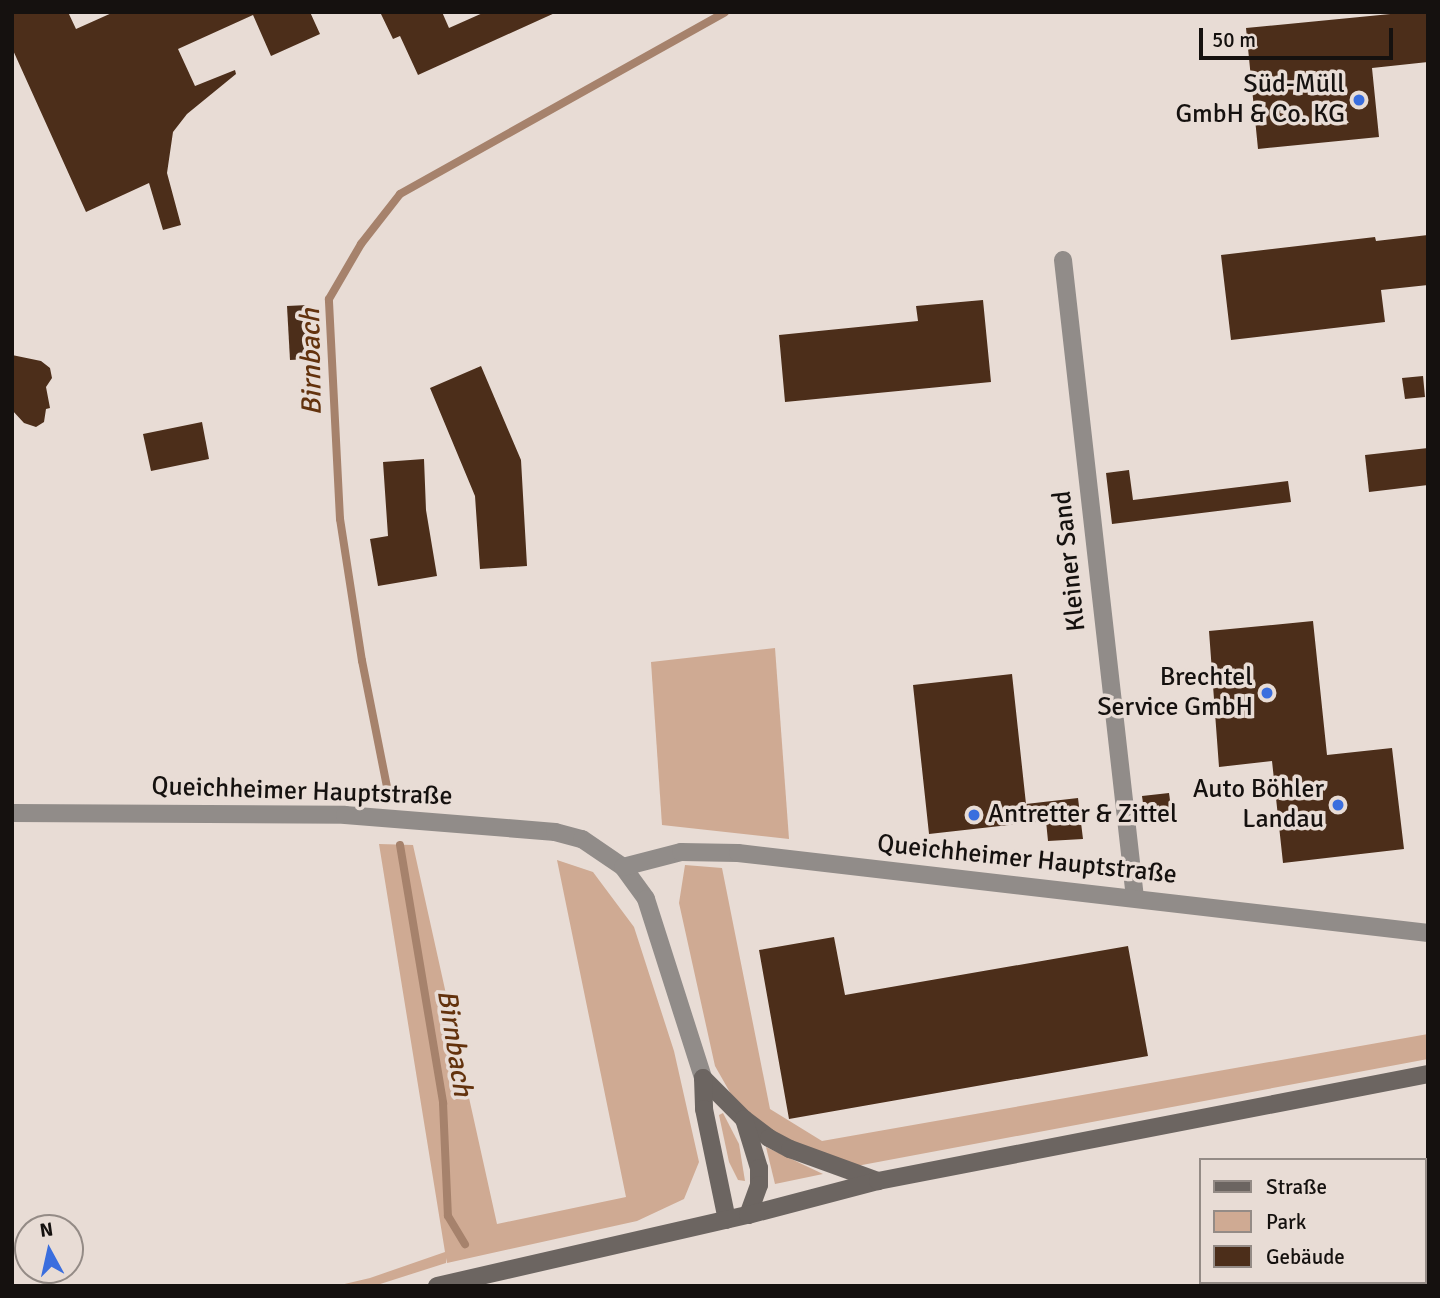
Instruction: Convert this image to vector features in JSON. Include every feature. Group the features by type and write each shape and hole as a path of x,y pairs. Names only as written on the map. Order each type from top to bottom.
{"main road":[{"path":"437,1286 748,1215 878,1181 1428,1074"},
{"path":"703,1078 744,1119 790,1149 878,1181"},
{"path":"703,1078 704,1109 727,1220"},
{"path":"744,1119 759,1168 759,1185 748,1215"}],"street":[{"name":"Kleiner Sand","path":"1063,260 1135,898"},
{"name":"Queichheimer Hauptstraße","path":"12,813 284,813 425,819 569,835 598,849 622,867 646,899 703,1078"},
{"name":"Queichheimer Hauptstraße","path":"622,867 681,852 738,853 1428,933"}],"green space":[{"path":"775,648 789,839 662,825 651,662"},
{"path":"379,844 413,845 497,1224 626,1197 557,860 593,872 634,927 674,1051 699,1162 684,1199 637,1221 447,1263 446,1258 446,1263 374,1286 336,1286 370,1278 445,1252"},
{"path":"685,865 722,868 770,1109 822,1141 1428,1034 1428,1059 846,1168 771,1132 736,1103 715,1066 679,903"},
{"path":"723,1113 739,1144 745,1181 738,1180 729,1162 719,1115"},
{"path":"766,1147 823,1174 775,1184"}],"building":[{"path":"12,12 68,12 76,29 114,12 310,12 320,34 271,56 253,15 178,49 195,86 235,70 236,74 187,114 173,132 167,173 181,225 163,230 149,183 86,212 12,48"},
{"path":"380,12 442,12 449,28 485,12 557,12 418,75 400,36 393,39"},
{"path":"1428,12 1428,62 1372,68 1379,137 1258,149 1246,28"},
{"path":"1428,235 1428,285 1381,290 1385,322 1231,340 1221,255 1375,237 1376,241"},
{"path":"983,300 991,382 785,402 779,335 918,321 916,306"},
{"path":"308,305 311,359 290,360 287,306"},
{"path":"12,355 41,361 50,368 52,378 46,387 50,408 46,409 44,422 36,427 24,423 12,410"},
{"path":"481,366 521,460 527,566 480,569 475,496 430,388"},
{"path":"1423,376 1425,397 1405,399 1402,378"},
{"path":"202,422 209,459 151,471 143,434"},
{"path":"1428,448 1428,485 1369,492 1365,455"},
{"path":"424,459 426,510 437,576 378,586 370,539 388,536 383,462"},
{"path":"1129,470 1133,500 1288,481 1291,502 1112,524 1106,473"},
{"path":"1313,621 1327,755 1392,748 1404,849 1283,863 1272,761 1219,767 1209,631"},
{"path":"1012,674 1026,804 1078,798 1083,839 1048,841 1046,821 929,834 913,685"},
{"path":"1169,793 1173,822 1146,825 1142,796"},
{"path":"834,937 845,995 1128,946 1148,1056 789,1119 759,950"}],"waterway":[{"name":"Birnbach","path":"388,792 362,661 340,519 329,299 361,244 400,194 725,12"},
{"name":"Birnbach","path":"400,845 443,1103 448,1216 465,1244"}],"place":[{"name":"Süd-Müll GmbH & Co. KG","path":"1359,100"},
{"name":"Brechtel Service GmbH","path":"1267,693"},
{"name":"Auto Böhler Landau","path":"1338,805"},
{"name":"Antretter & Zittel","path":"974,815"}]}
